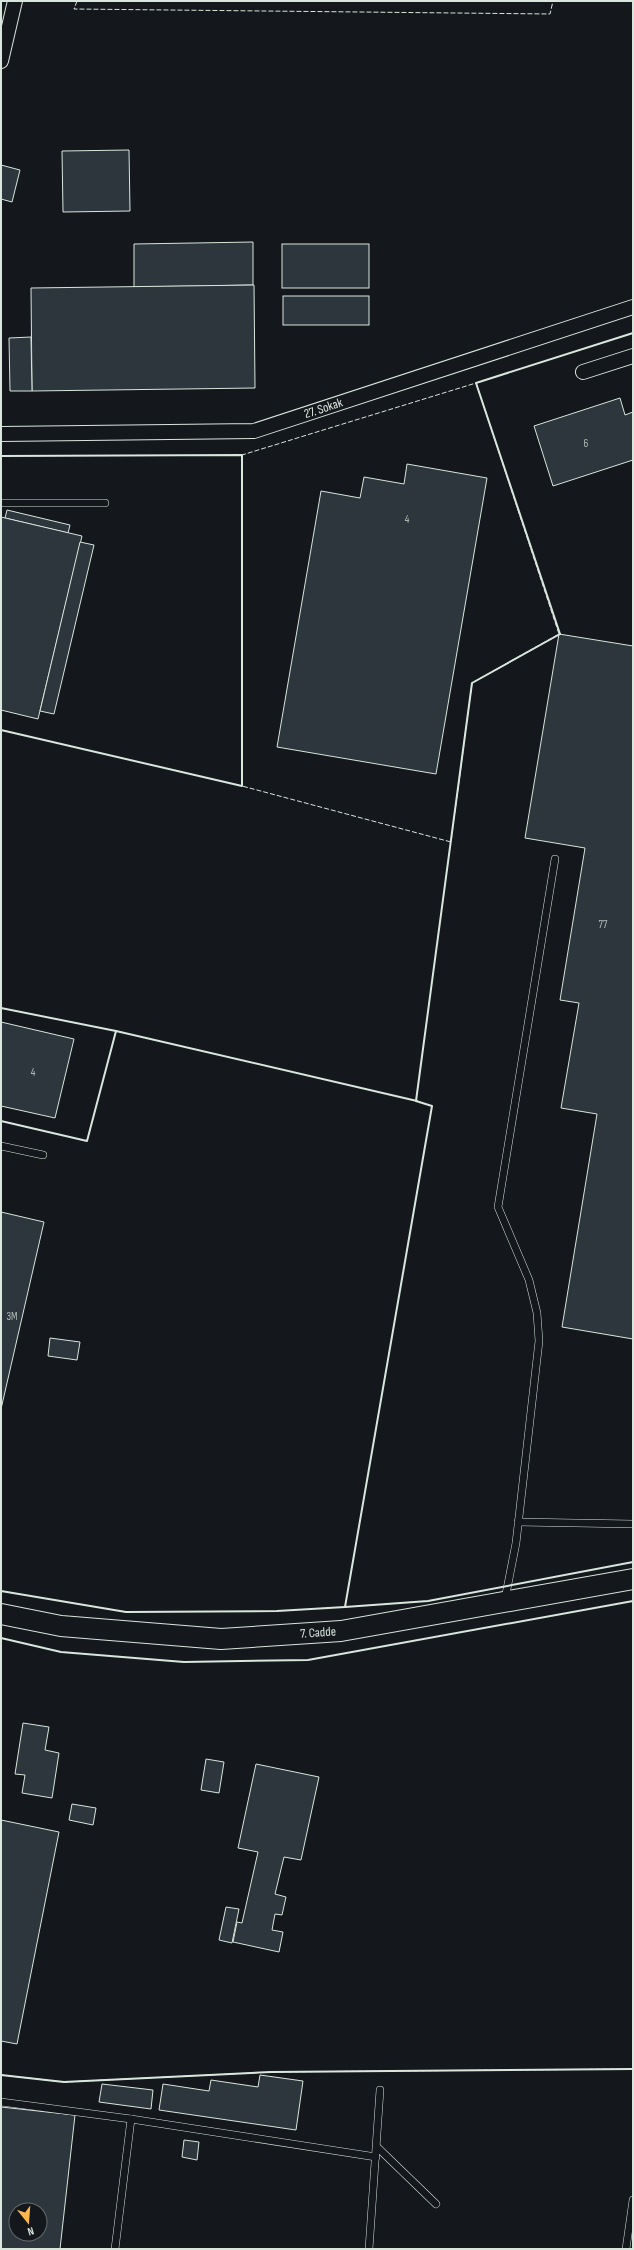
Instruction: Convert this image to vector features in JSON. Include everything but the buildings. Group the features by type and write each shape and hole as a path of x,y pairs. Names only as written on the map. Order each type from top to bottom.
{"street":[{"path":"1,61 15,1"},
{"name":"27. Sokak","path":"1,434 254,432 633,307"},
{"path":"583,372 633,356"},
{"name":"7. Cadde","path":"1,1614 61,1626 221,1639 341,1631 504,1604 633,1579"}],"lane":[{"path":"1,503 105,504"},
{"path":"504,1604 518,1522 539,1341 538,1313 530,1280 498,1207 555,859"},
{"path":"1,1146 42,1155"},
{"path":"518,1522 633,1524"},
{"path":"369,2249 380,2090"},
{"path":"1,2102 131,2119 376,2157"},
{"path":"115,2249 131,2119"},
{"path":"377,2147 436,2204"},
{"path":"626,2249 633,2200"}],"fence":[{"path":"77,1 74,9 550,14 553,1"},
{"path":"476,383 559,634 472,683 451,842 242,786 242,455 476,383"},
{"path":"1,2075 64,2082 271,2072 633,2069"}],"wall":[{"path":"560,634 476,383 633,333"},
{"path":"1,456 242,455 242,786 1,730"},
{"path":"560,634 472,683 416,1101 432,1106 345,1607 428,1601 633,1562"},
{"path":"1,1008 116,1031"},
{"path":"1,1121 87,1141 116,1031 417,1101"},
{"path":"1,1591 126,1612 277,1611 345,1607"},
{"path":"1,1638 61,1652 184,1662 308,1660 633,1601"},
{"path":"1,2075 64,2082 271,2072 633,2069"}]}
